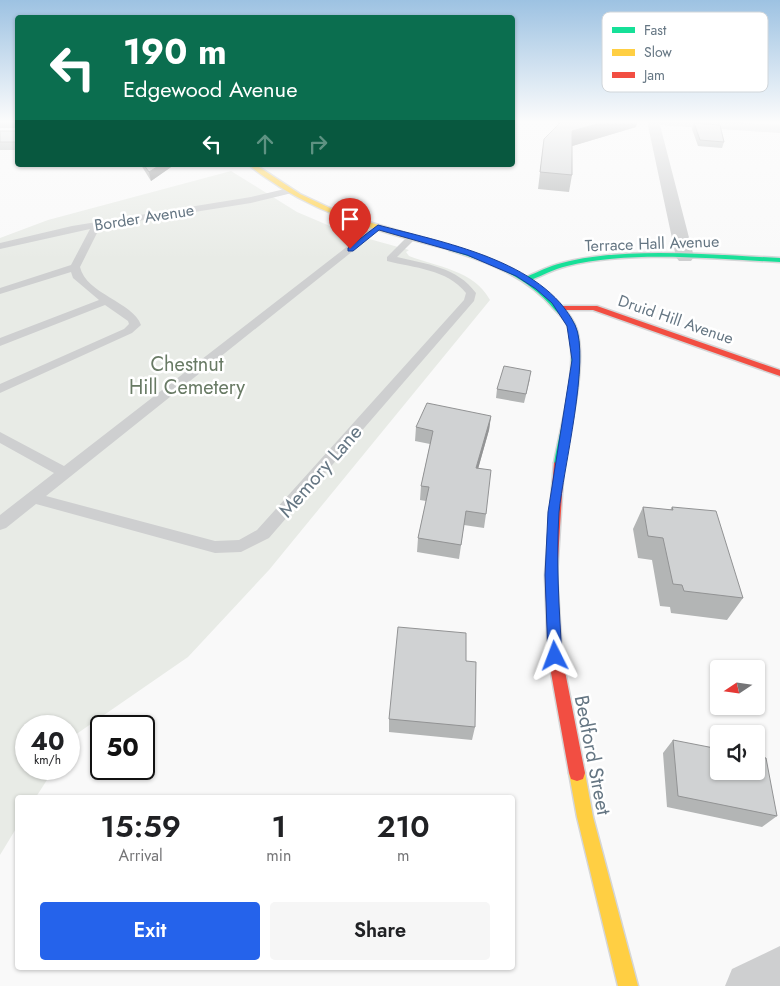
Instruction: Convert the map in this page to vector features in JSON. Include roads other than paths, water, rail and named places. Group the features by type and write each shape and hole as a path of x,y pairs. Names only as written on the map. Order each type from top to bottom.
{"main road":[{"name":"Bedford Street","path":"255,167 289,191 329,211 477,256 527,279 549,296 572,326 576,360 554,512 551,575 555,656 585,817 628,986"},
{"name":"Terrace Hall Avenue","path":"527,279 558,266 579,261 685,257 780,260"},
{"name":"Druid Hill Avenue","path":"560,308 594,308 780,372"}],"street":[{"path":"664,167 685,257"},
{"path":"749,986 780,969"}],"lane":[{"name":"Border Avenue","path":"0,246 97,225 251,200 289,191"},
{"path":"0,291 75,267 97,225"},
{"path":"0,524 378,227"},
{"name":"Memory Lane","path":"34,498 215,547 240,546 263,534 469,301 471,293 454,278 429,268 390,259 412,236"},
{"path":"0,389 128,331 135,325 133,319 106,300 78,276 75,267"},
{"path":"0,342 106,300"},
{"path":"0,437 65,473"}],"park label":[{"name":"Chestnut Hill Cemetery","path":"187,376"}]}
